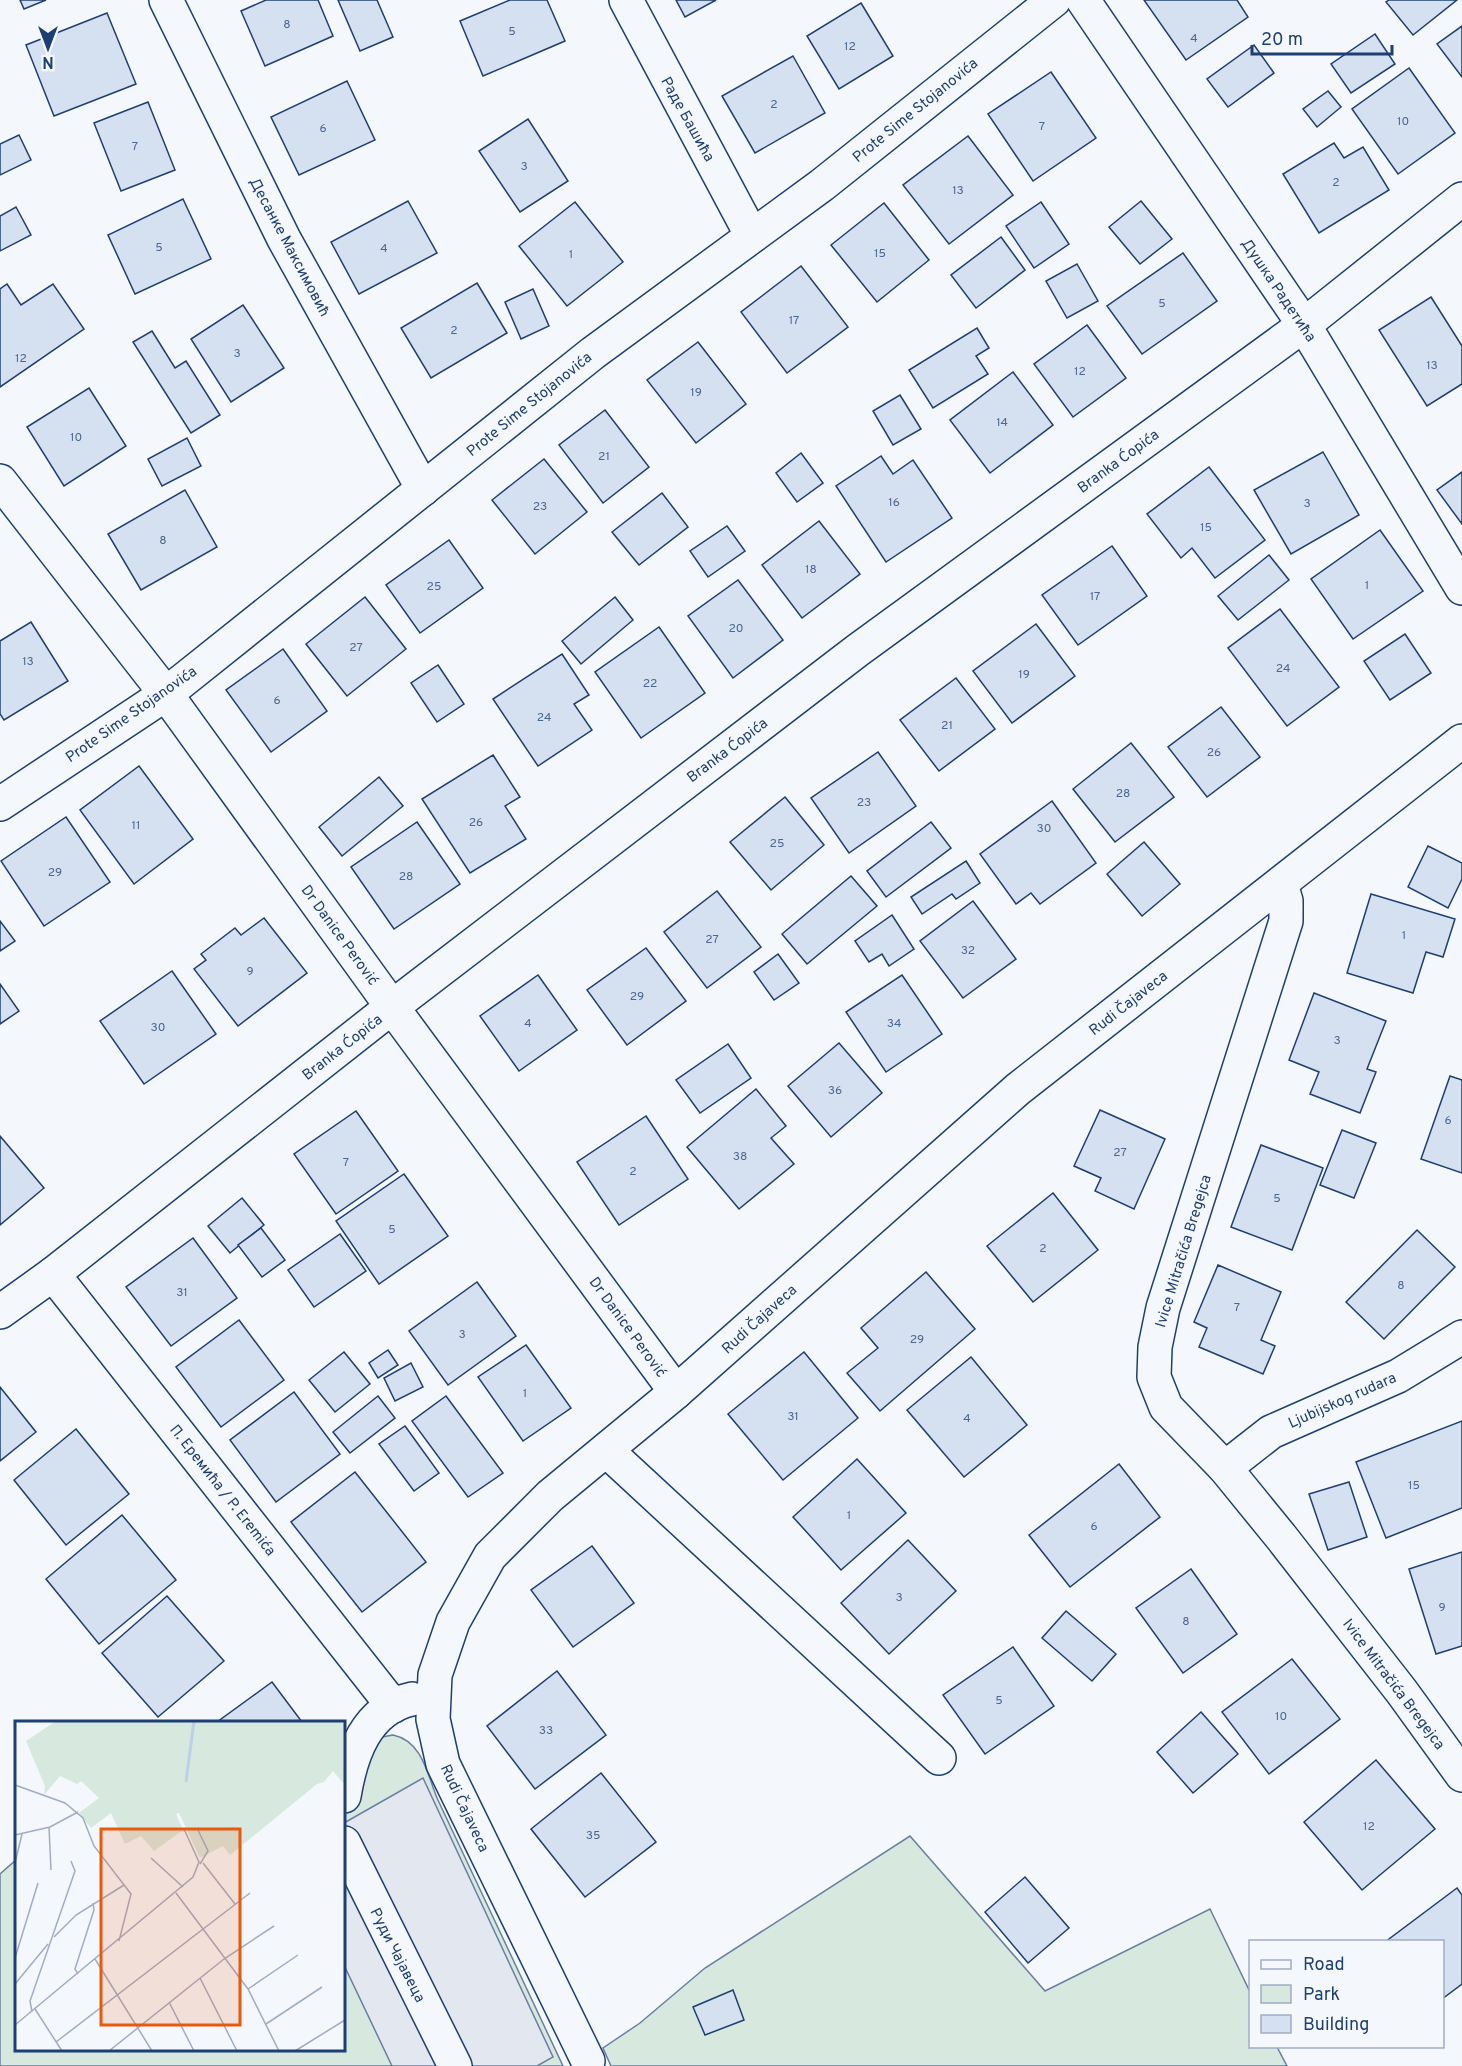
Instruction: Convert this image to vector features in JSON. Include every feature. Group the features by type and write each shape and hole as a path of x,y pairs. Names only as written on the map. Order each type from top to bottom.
{"street":[{"name":"Десанке Максимовић","path":"166,0 284,239 423,489"},
{"name":"Раде Башића","path":"626,0 658,65 752,236"},
{"name":"Prote Sime Stojanovića","path":"0,804 166,694 593,352 822,185 1054,0"},
{"name":"Душка Радетића","path":"1083,0 1304,326 1462,588"},
{"name":"Branka Ćopića","path":"0,1312 53,1274 392,1007 858,650 1304,326 1462,199"},
{"name":"Dr Danice Perović","path":"0,481 166,694 392,1007 676,1392"},
{"name":"Rudi Čajaveca","path":"588,2061 443,1764 433,1719 435,1675 453,1622 490,1556 550,1496 676,1392 1018,1089 1462,741"},
{"name":"Ivice Mitračića Bregejca","path":"1281,884 1286,901 1286,921 1163,1308 1155,1347 1154,1377 1166,1407 1225,1468 1402,1692 1462,1775"},
{"name":"П. Еремића / P. Eremića","path":"53,1274 393,1706"},
{"name":"Ljubijskog rudara","path":"1225,1468 1271,1431 1398,1376 1462,1337"},
{"path":"606,1450 939,1758"},
{"path":"345,1792 358,1743 377,1715 403,1701 434,1694"},
{"name":"Руди Чајавеца","path":"345,1845 455,2066"}],"green space":[{"path":"393,1735 403,1738 411,1744 422,1759 437,1798 563,2066 0,2066 0,1874 15,1861 15,2051 345,2051 345,1767 373,1748 382,1737"},
{"path":"910,1836 1045,1991 1210,1909 1249,1990 1249,2048 1278,2048 1287,2066 611,2066 603,2048 640,2023 705,1968"}],"shaded area":[{"path":"423,1778 553,2057 537,2066 392,2066 345,1967 345,1822"}],"building":[{"path":"20,0 46,0 24,9"},
{"path":"266,0 318,0 333,36 265,66 241,11"},
{"path":"338,0 377,0 393,37 360,51"},
{"path":"510,0 547,0 565,41 483,76 460,21"},
{"path":"676,0 716,0 685,17"},
{"path":"1144,0 1237,0 1248,17 1186,60"},
{"path":"1389,0 1457,0 1413,35 1386,2"},
{"path":"861,3 893,56 839,89 807,36"},
{"path":"107,13 136,84 54,116 26,45"},
{"path":"1462,26 1462,77 1437,44"},
{"path":"1375,34 1395,64 1351,93 1331,64"},
{"path":"1254,45 1274,73 1228,107 1207,79"},
{"path":"793,56 825,113 755,153 722,96"},
{"path":"1409,68 1455,133 1398,174 1352,109"},
{"path":"1051,72 1096,138 1033,181 988,114"},
{"path":"347,81 375,140 299,175 271,117"},
{"path":"1328,91 1341,107 1317,127 1303,109"},
{"path":"148,102 175,170 121,191 94,123"},
{"path":"528,119 568,181 520,212 479,151"},
{"path":"19,135 31,160 0,175 0,144"},
{"path":"968,136 1013,195 949,244 903,185"},
{"path":"1334,143 1344,158 1363,147 1389,190 1319,233 1283,174"},
{"path":"183,199 211,259 135,294 108,235"},
{"path":"408,201 437,253 359,294 331,242"},
{"path":"1141,201 1172,239 1140,264 1109,227"},
{"path":"575,202 623,262 567,306 519,246"},
{"path":"1041,202 1069,244 1034,268 1006,226"},
{"path":"884,203 929,260 877,302 831,245"},
{"path":"16,207 31,235 0,251 0,216"},
{"path":"1001,237 1025,270 976,308 951,275"},
{"path":"1183,253 1217,301 1142,354 1107,306"},
{"path":"1077,264 1098,301 1067,318 1046,281"},
{"path":"801,266 848,327 787,373 741,312"},
{"path":"477,283 507,333 431,378 401,328"},
{"path":"7,284 21,305 53,284 84,329 0,387 0,289"},
{"path":"533,289 549,326 521,339 505,302"},
{"path":"1431,297 1462,346 1462,384 1427,406 1379,330"},
{"path":"243,305 284,368 231,402 191,339"},
{"path":"1087,325 1126,378 1073,417 1034,364"},
{"path":"977,328 989,348 976,356 988,374 933,408 909,370"},
{"path":"152,331 175,368 186,361 220,415 191,433 133,342"},
{"path":"698,342 746,404 696,443 647,380"},
{"path":"1013,372 1053,425 990,473 950,420"},
{"path":"89,388 126,446 64,486 27,427"},
{"path":"900,395 921,429 893,445 873,411"},
{"path":"605,410 649,467 603,503 559,445"},
{"path":"187,438 201,466 162,486 148,459"},
{"path":"1323,452 1359,515 1291,554 1254,490"},
{"path":"801,453 823,483 797,502 776,473"},
{"path":"881,456 893,474 913,460 952,518 886,562 836,486"},
{"path":"544,459 587,512 535,554 492,500"},
{"path":"1209,467 1265,540 1215,578 1192,548 1181,558 1147,514"},
{"path":"1462,472 1462,524 1437,490"},
{"path":"185,490 217,547 141,590 108,534"},
{"path":"662,493 688,527 639,565 612,532"},
{"path":"819,521 860,574 802,618 762,565"},
{"path":"727,526 745,551 708,577 690,551"},
{"path":"1380,530 1423,591 1353,639 1311,579"},
{"path":"449,540 483,588 420,633 386,585"},
{"path":"1112,546 1147,596 1078,645 1042,595"},
{"path":"1269,555 1289,580 1238,620 1218,596"},
{"path":"738,580 783,640 733,678 688,616"},
{"path":"365,597 406,649 347,696 306,644"},
{"path":"615,597 633,620 581,664 562,641"},
{"path":"1280,609 1339,687 1287,726 1228,648"},
{"path":"31,622 68,681 4,720 0,714 0,641"},
{"path":"1036,624 1075,676 1012,723 973,671"},
{"path":"659,627 705,693 641,738 595,672"},
{"path":"1405,634 1431,673 1390,700 1364,661"},
{"path":"283,649 327,711 271,752 226,690"},
{"path":"562,654 589,695 574,704 592,730 538,766 493,699"},
{"path":"438,665 464,704 437,722 411,683"},
{"path":"956,678 995,729 939,771 900,720"},
{"path":"1221,707 1260,757 1207,797 1168,747"},
{"path":"1131,743 1174,797 1115,842 1073,789"},
{"path":"878,752 916,806 849,853 811,798"},
{"path":"493,755 520,797 505,806 526,839 470,873 422,799"},
{"path":"139,766 193,839 134,884 80,810"},
{"path":"379,777 403,806 342,856 319,827"},
{"path":"785,797 824,845 771,890 730,842"},
{"path":"1052,801 1096,863 1040,904 1031,893 1016,904 980,854"},
{"path":"66,817 110,882 44,926 1,861"},
{"path":"417,822 460,884 394,929 351,867"},
{"path":"931,822 951,848 886,897 867,871"},
{"path":"1144,842 1180,884 1142,916 1107,874"},
{"path":"1428,846 1462,863 1462,879 1448,908 1408,887"},
{"path":"966,861 980,883 956,899 952,894 922,914 911,897"},
{"path":"851,876 877,906 807,964 782,934"},
{"path":"717,891 761,947 707,988 664,932"},
{"path":"1371,894 1455,919 1443,957 1426,952 1413,993 1347,973"},
{"path":"973,901 1016,959 963,998 920,941"},
{"path":"892,915 914,949 889,966 882,954 869,962 855,941"},
{"path":"264,918 307,973 238,1026 194,969 206,960 201,954 235,928 241,935"},
{"path":"0,921 15,941 0,951"},
{"path":"646,948 686,1001 627,1045 587,990"},
{"path":"778,954 799,983 774,1000 754,972"},
{"path":"172,971 216,1034 144,1084 100,1021"},
{"path":"538,975 577,1030 519,1071 480,1016"},
{"path":"902,975 942,1034 886,1072 846,1012"},
{"path":"0,984 19,1011 0,1024"},
{"path":"1314,993 1386,1021 1367,1069 1376,1072 1360,1113 1310,1094 1319,1072 1289,1060"},
{"path":"839,1043 882,1093 831,1137 788,1086"},
{"path":"728,1044 751,1078 700,1113 676,1080"},
{"path":"1450,1076 1462,1080 1462,1173 1421,1159"},
{"path":"756,1089 786,1126 771,1138 794,1164 739,1209 687,1147"},
{"path":"1100,1110 1165,1139 1134,1209 1095,1191 1101,1178 1074,1166"},
{"path":"356,1111 398,1171 336,1214 294,1154"},
{"path":"646,1116 688,1179 619,1225 577,1162"},
{"path":"1342,1130 1376,1143 1354,1198 1320,1185"},
{"path":"0,1136 44,1188 0,1225"},
{"path":"1261,1145 1323,1168 1292,1250 1231,1227"},
{"path":"404,1174 448,1236 379,1284 336,1221"},
{"path":"1053,1193 1098,1250 1033,1302 987,1246"},
{"path":"242,1198 264,1225 230,1253 208,1226"},
{"path":"261,1228 285,1260 262,1277 238,1245"},
{"path":"1417,1230 1455,1267 1384,1339 1346,1302"},
{"path":"340,1234 366,1271 314,1307 288,1270"},
{"path":"193,1238 237,1298 171,1346 126,1287"},
{"path":"1218,1265 1281,1292 1261,1340 1275,1346 1263,1374 1199,1347 1207,1328 1194,1322"},
{"path":"926,1272 975,1329 880,1411 847,1373 878,1348 861,1328"},
{"path":"477,1282 516,1336 448,1385 409,1331"},
{"path":"239,1320 284,1380 221,1427 176,1367"},
{"path":"526,1345 571,1408 523,1441 478,1377"},
{"path":"388,1350 398,1365 378,1378 369,1363"},
{"path":"344,1352 370,1384 335,1412 309,1380"},
{"path":"804,1352 858,1418 783,1480 728,1414"},
{"path":"971,1357 1027,1425 964,1477 907,1410"},
{"path":"411,1363 423,1387 395,1401 384,1378"},
{"path":"0,1387 36,1432 0,1461"},
{"path":"294,1392 340,1454 276,1502 230,1440"},
{"path":"378,1396 395,1418 350,1453 333,1432"},
{"path":"446,1396 503,1473 468,1497 412,1421"},
{"path":"1462,1421 1462,1508 1386,1538 1356,1462"},
{"path":"405,1426 439,1473 414,1491 379,1444"},
{"path":"76,1429 129,1494 66,1545 14,1480"},
{"path":"857,1459 906,1513 841,1570 793,1517"},
{"path":"1119,1464 1160,1517 1070,1587 1029,1535"},
{"path":"355,1472 426,1562 362,1612 291,1522"},
{"path":"1349,1482 1367,1537 1328,1550 1309,1494"},
{"path":"122,1515 176,1580 99,1644 46,1579"},
{"path":"908,1540 956,1591 889,1654 841,1603"},
{"path":"592,1546 634,1603 573,1647 531,1590"},
{"path":"1462,1552 1462,1646 1436,1654 1409,1569"},
{"path":"1191,1569 1237,1634 1183,1673 1136,1608"},
{"path":"167,1596 224,1661 158,1717 102,1653"},
{"path":"1066,1611 1116,1654 1092,1681 1042,1638"},
{"path":"1013,1647 1054,1706 985,1754 943,1695"},
{"path":"1292,1659 1340,1719 1269,1774 1222,1712"},
{"path":"557,1671 606,1735 535,1789 487,1726"},
{"path":"272,1682 301,1721 218,1721"},
{"path":"1201,1712 1238,1754 1193,1793 1157,1752"},
{"path":"1376,1760 1435,1829 1362,1890 1304,1822"},
{"path":"601,1773 656,1842 585,1897 531,1829"},
{"path":"1025,1877 1069,1928 1028,1963 985,1912"},
{"path":"1457,1888 1462,1895 1462,1984 1444,1998 1444,1940 1388,1940"},
{"path":"733,1990 744,2020 705,2035 693,2007"}]}
